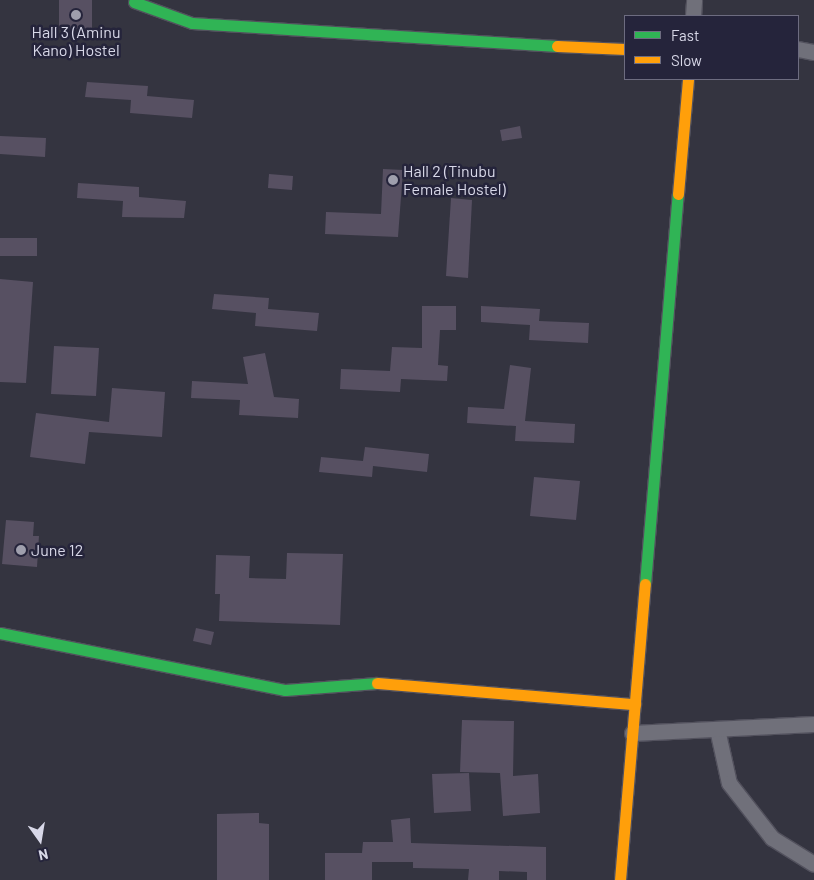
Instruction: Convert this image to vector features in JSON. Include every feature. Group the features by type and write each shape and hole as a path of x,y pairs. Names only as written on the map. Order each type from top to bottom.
{"street":[{"path":"693,15 694,0"},
{"path":"134,2 192,23 442,41 624,49"},
{"path":"799,49 814,52"},
{"path":"620,880 688,80"},
{"path":"0,633 285,690 385,682 635,704"},
{"path":"632,733 814,724"},
{"path":"717,729 729,783 772,838 814,864"}],"building":[{"name":"Hall 3 (Aminu Kano) Hostel","path":"59,0 92,0 92,29 59,29"},
{"path":"87,82 148,86 147,96 194,100 192,118 130,113 131,100 85,97"},
{"path":"520,126 522,138 502,141 500,130"},
{"path":"0,136 46,138 45,157 0,154"},
{"path":"383,169 403,170 398,237 325,234 326,212 381,214"},
{"path":"269,174 293,176 292,190 268,188"},
{"path":"78,183 139,187 139,197 186,201 184,218 122,217 123,201 77,198"},
{"path":"451,198 472,200 468,278 446,276"},
{"path":"0,238 37,238 37,256 0,256"},
{"path":"0,279 33,282 26,383 0,382"},
{"path":"214,294 269,298 268,309 319,313 317,331 255,326 256,313 212,309"},
{"path":"422,306 456,306 456,330 440,330 438,365 448,366 447,381 401,379 400,392 340,389 341,369 390,371 392,347 422,348"},
{"path":"481,306 540,309 539,321 589,323 588,343 529,340 530,325 481,322"},
{"path":"54,346 99,348 96,396 51,394"},
{"path":"265,353 274,397 299,399 298,418 239,415 240,400 191,398 192,381 248,384 243,357"},
{"path":"510,365 531,368 525,421 575,424 574,443 515,441 516,426 467,423 468,407 504,409"},
{"path":"112,388 165,392 162,437 89,432 85,464 30,457 36,413 109,422"},
{"path":"365,447 429,454 427,472 373,466 372,477 319,472 321,457 363,461"},
{"path":"534,477 580,481 576,520 530,516"},
{"name":"June 12","path":"6,520 34,522 33,536 39,536 37,567 2,564"},
{"path":"287,553 343,554 340,625 219,621 220,594 215,594 216,555 250,556 249,578 286,579"},
{"path":"196,628 214,632 211,645 193,641"},
{"path":"462,720 514,721 513,776 538,774 540,813 503,816 500,773 460,772"},
{"path":"469,773 471,811 434,813 432,774"},
{"path":"259,813 259,823 269,824 269,880 217,880 217,814"},
{"path":"410,818 411,843 546,847 546,880 527,880 527,872 499,871 499,880 468,880 469,869 413,868 413,862 372,862 372,880 325,880 325,853 362,853 363,842 393,842 391,820"}],"traffic: fast":[{"path":"134,2 192,23 557,46"},
{"path":"645,584 678,194"},
{"path":"0,633 285,690 377,683"}],"traffic: slow":[{"path":"557,46 624,49"},
{"path":"678,194 688,80"},
{"path":"620,880 645,584"},
{"path":"377,683 635,704"}],"place":[{"name":"Hall 3 (Aminu Kano) Hostel","path":"76,15"},
{"name":"Hall 2 (Tinubu Female Hostel)","path":"393,180"},
{"name":"June 12","path":"21,550"}]}
